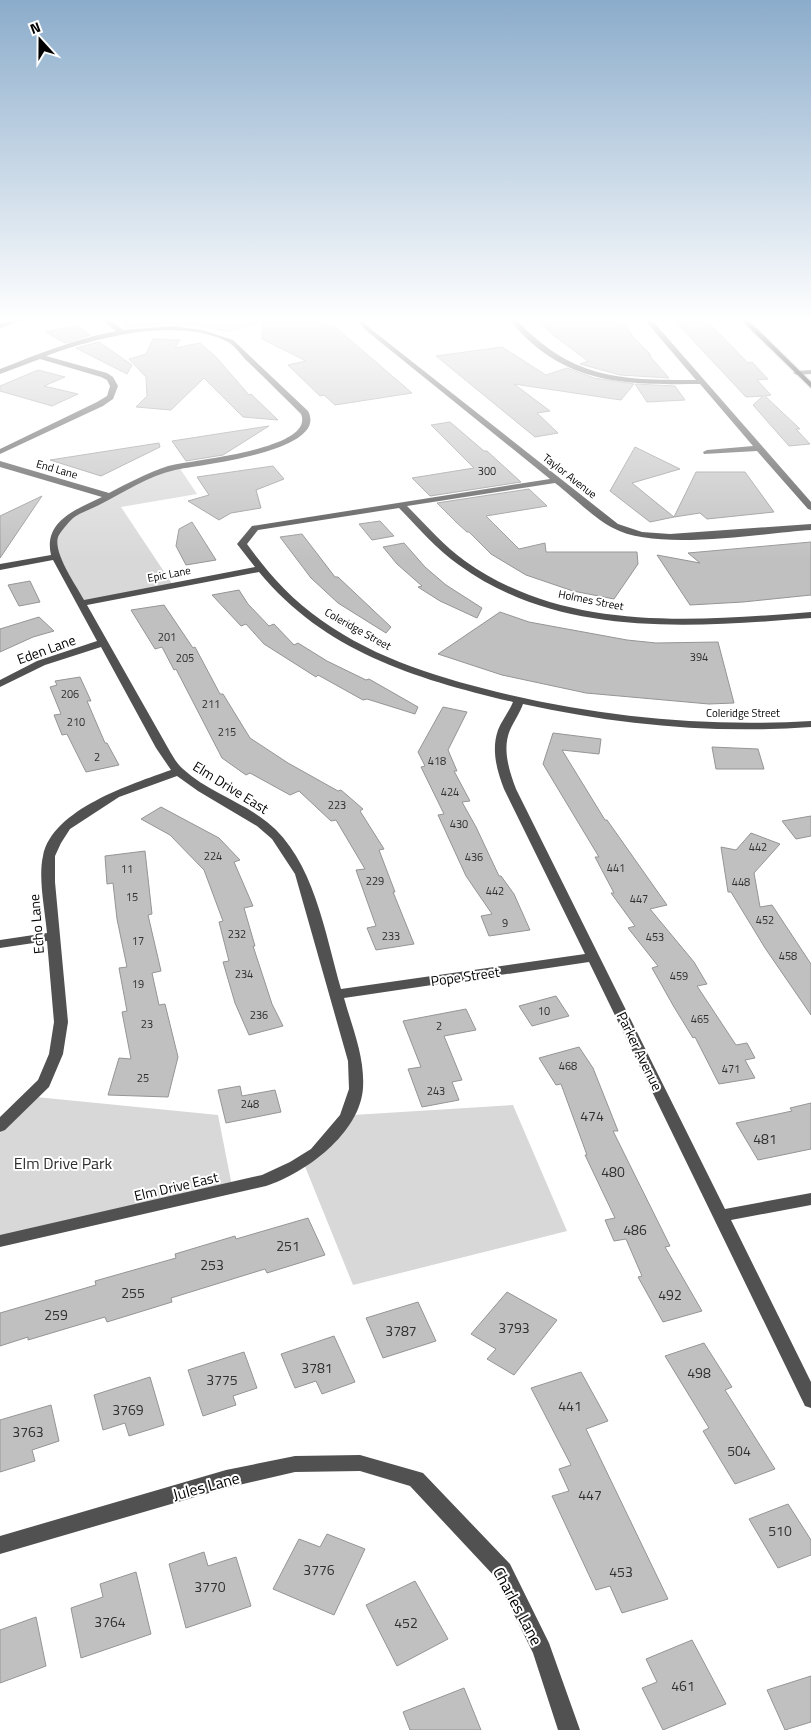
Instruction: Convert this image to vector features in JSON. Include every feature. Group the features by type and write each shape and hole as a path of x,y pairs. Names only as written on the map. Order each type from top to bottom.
{"street":[{"path":"0,452 100,404 105,399"},
{"name":"Elm Drive East","path":"0,1242 266,1180 296,1166 316,1153 347,1117 356,1089 354,1061 300,874 286,848 261,823 202,789 178,772 162,748 103,643 56,557 53,545 54,536 69,518 149,476 172,468 251,454 280,445 300,432 307,418 305,413 292,399"},
{"name":"Taylor Avenue","path":"455,399 615,526 642,535 680,537 811,527"},
{"path":"716,399 811,508"},
{"path":"707,452 759,448"},
{"name":"End Lane","path":"0,464 108,496"},
{"name":"Coleridge Street","path":"557,480 255,528 242,544 275,586 301,610 325,627 366,650 438,680 554,709 626,720 705,726 811,724"},
{"name":"Holmes Street","path":"400,504 467,567 506,589 556,606 619,618 684,623 811,615"},
{"path":"0,567 56,557"},
{"name":"Epic Lane","path":"81,603 261,569"},
{"name":"Eden Lane","path":"0,684 42,663 103,643"},
{"name":"Parker Avenue","path":"519,700 514,716 507,724 501,737 501,767 510,789 811,1400"},
{"name":"Echo Lane","path":"0,1126 44,1083 56,1054 61,1022 49,882 49,856 54,843 65,827 115,795 178,772"},
{"path":"0,944 54,936"},
{"name":"Pope Street","path":"335,994 594,957"},
{"path":"721,1216 811,1199"},
{"name":"Jules Lane","path":"0,1545 226,1480 295,1464 360,1463 416,1479"},
{"name":"Charles Lane","path":"416,1479 503,1571 542,1650 569,1730"}],"green space":[{"path":"179,467 197,494 121,507 173,585 83,602 55,545 57,535 71,518 150,477"},
{"name":"Elm Drive Park","path":"36,1097 218,1115 232,1186 0,1242 0,1133"},
{"path":"513,1105 567,1231 353,1285 304,1164 353,1115"}],"building":[{"path":"27,399 68,399 52,406"},
{"path":"144,399 183,399 171,410 136,407"},
{"path":"225,399 256,399 278,420 243,417"},
{"path":"328,399 375,399 335,405"},
{"path":"488,399 534,399 550,411 537,413 558,433 535,437"},
{"path":"645,399 685,400 647,402"},
{"path":"760,399 768,399 800,429 796,429 810,444 789,446 753,405"},
{"path":"450,422 484,451 487,451 521,482 430,496 412,478 474,468 431,425"},
{"path":"269,426 223,455 186,461 172,441"},
{"path":"159,443 160,447 101,476 50,460"},
{"path":"635,447 680,469 632,483 674,517 650,522 610,491"},
{"path":"273,466 284,479 256,490 261,508 231,513 219,520 188,501 209,495 197,477"},
{"path":"696,472 745,472 774,512 707,519 700,513 674,517"},
{"path":"529,489 547,506 486,516 519,549 545,543 546,552 637,552 638,564 614,599 573,591 526,575 491,554 437,503"},
{"path":"42,496 0,558 0,516"},
{"path":"380,521 394,536 372,540 359,524"},
{"path":"192,522 216,560 186,565 176,546 179,529"},
{"path":"302,534 335,577 338,577 391,627 386,633 338,603 311,578 280,537"},
{"path":"811,542 811,595 743,602 690,605 657,555 700,563 688,553"},
{"path":"404,543 425,567 446,585 482,608 477,618 440,601 418,587 422,586 397,564 383,547"},
{"path":"30,581 40,602 19,606 8,585"},
{"path":"239,590 248,604 269,626 274,624 294,645 298,643 327,661 366,680 369,679 418,707 415,714 367,699 363,700 318,675 316,677 264,644 246,624 241,626 212,595"},
{"path":"164,605 193,648 195,647 220,694 223,694 250,738 288,763 338,791 341,790 363,809 360,811 384,849 379,850 395,892 393,892 414,944 376,950 367,928 376,926 356,870 365,869 336,820 331,821 299,791 290,795 250,773 246,775 222,758 176,669 174,670 162,647 155,649 131,610"},
{"path":"500,612 529,622 627,640 656,643 718,642 734,703 709,704 586,693 502,675 438,654"},
{"path":"39,617 54,631 33,637 0,652 0,629"},
{"path":"80,677 91,701 87,701 105,743 107,743 119,765 86,772 67,734 62,735 54,715 61,714 50,687 57,685 55,681"},
{"path":"443,707 467,712 448,750 457,771 454,771 470,801 462,802 499,876 501,876 514,894 530,930 489,936 481,916 492,914 466,876 438,815 444,814 421,767 425,766 418,752"},
{"path":"553,733 601,739 599,754 562,750 605,820 607,820 667,905 650,909 694,962 707,984 697,986 736,1045 747,1043 755,1058 745,1060 755,1078 719,1084 695,1037 693,1038 652,968 658,966 628,928 635,926 611,893 614,893 595,857 599,857 543,764"},
{"path":"712,747 758,749 764,769 716,769"},
{"path":"161,807 219,838 240,860 234,862 253,906 244,908 255,946 253,946 272,1004 283,1026 249,1035 235,1003 223,962 229,961 219,922 223,921 204,870 170,835 141,819"},
{"path":"811,816 811,836 796,839 782,821"},
{"path":"751,833 780,844 754,873 760,907 772,905 811,964 811,1015 765,948 731,892 728,892 721,847 736,850"},
{"path":"145,851 152,914 148,915 161,971 152,973 159,1005 165,1004 178,1057 168,1097 108,1095 119,1058 131,1059 122,1012 127,1011 119,968 127,967 117,919 113,883 107,884 105,856"},
{"path":"556,996 569,1016 532,1026 519,1006"},
{"path":"466,1009 476,1030 444,1036 462,1080 452,1082 459,1100 422,1107 408,1069 421,1067 403,1021"},
{"path":"579,1047 593,1068 618,1131 613,1131 670,1246 665,1247 702,1311 663,1322 638,1277 642,1276 626,1239 614,1241 605,1220 615,1218 585,1155 587,1155 561,1084 556,1085 539,1058"},
{"path":"240,1086 242,1096 275,1090 281,1112 226,1123 218,1090"},
{"path":"811,1103 811,1149 758,1160 736,1123 792,1111 790,1108"},
{"path":"308,1218 325,1255 267,1273 265,1269 171,1298 172,1302 107,1322 105,1317 28,1340 28,1337 0,1346 0,1313 96,1285 95,1281 176,1258 175,1254 235,1236 236,1239"},
{"path":"507,1292 557,1320 514,1375 487,1359 496,1349 471,1334"},
{"path":"418,1302 436,1341 383,1358 366,1318"},
{"path":"334,1336 355,1382 322,1394 316,1381 295,1388 281,1354"},
{"path":"704,1343 732,1387 725,1390 775,1469 735,1484 703,1431 709,1428 665,1356"},
{"path":"244,1352 257,1388 233,1396 236,1405 203,1416 188,1370"},
{"path":"581,1372 608,1421 586,1429 668,1599 622,1613 610,1586 596,1590 552,1496 569,1491 559,1469 571,1465 531,1388"},
{"path":"150,1377 164,1425 129,1436 125,1423 103,1430 94,1395"},
{"path":"51,1405 59,1441 32,1450 35,1461 0,1472 0,1420"},
{"path":"788,1504 811,1540 811,1555 778,1568 749,1519"},
{"path":"327,1534 365,1549 334,1615 273,1589 299,1539 320,1547"},
{"path":"204,1552 208,1566 236,1557 251,1606 186,1628 169,1564"},
{"path":"136,1572 151,1634 81,1658 71,1608 103,1597 100,1584"},
{"path":"415,1581 448,1639 397,1666 366,1605"},
{"path":"36,1617 46,1666 0,1683 0,1630"},
{"path":"692,1640 726,1704 663,1730 642,1688 657,1682 646,1659"},
{"path":"811,1676 811,1722 785,1730 767,1690"},
{"path":"464,1688 481,1730 410,1730 403,1712"}]}
